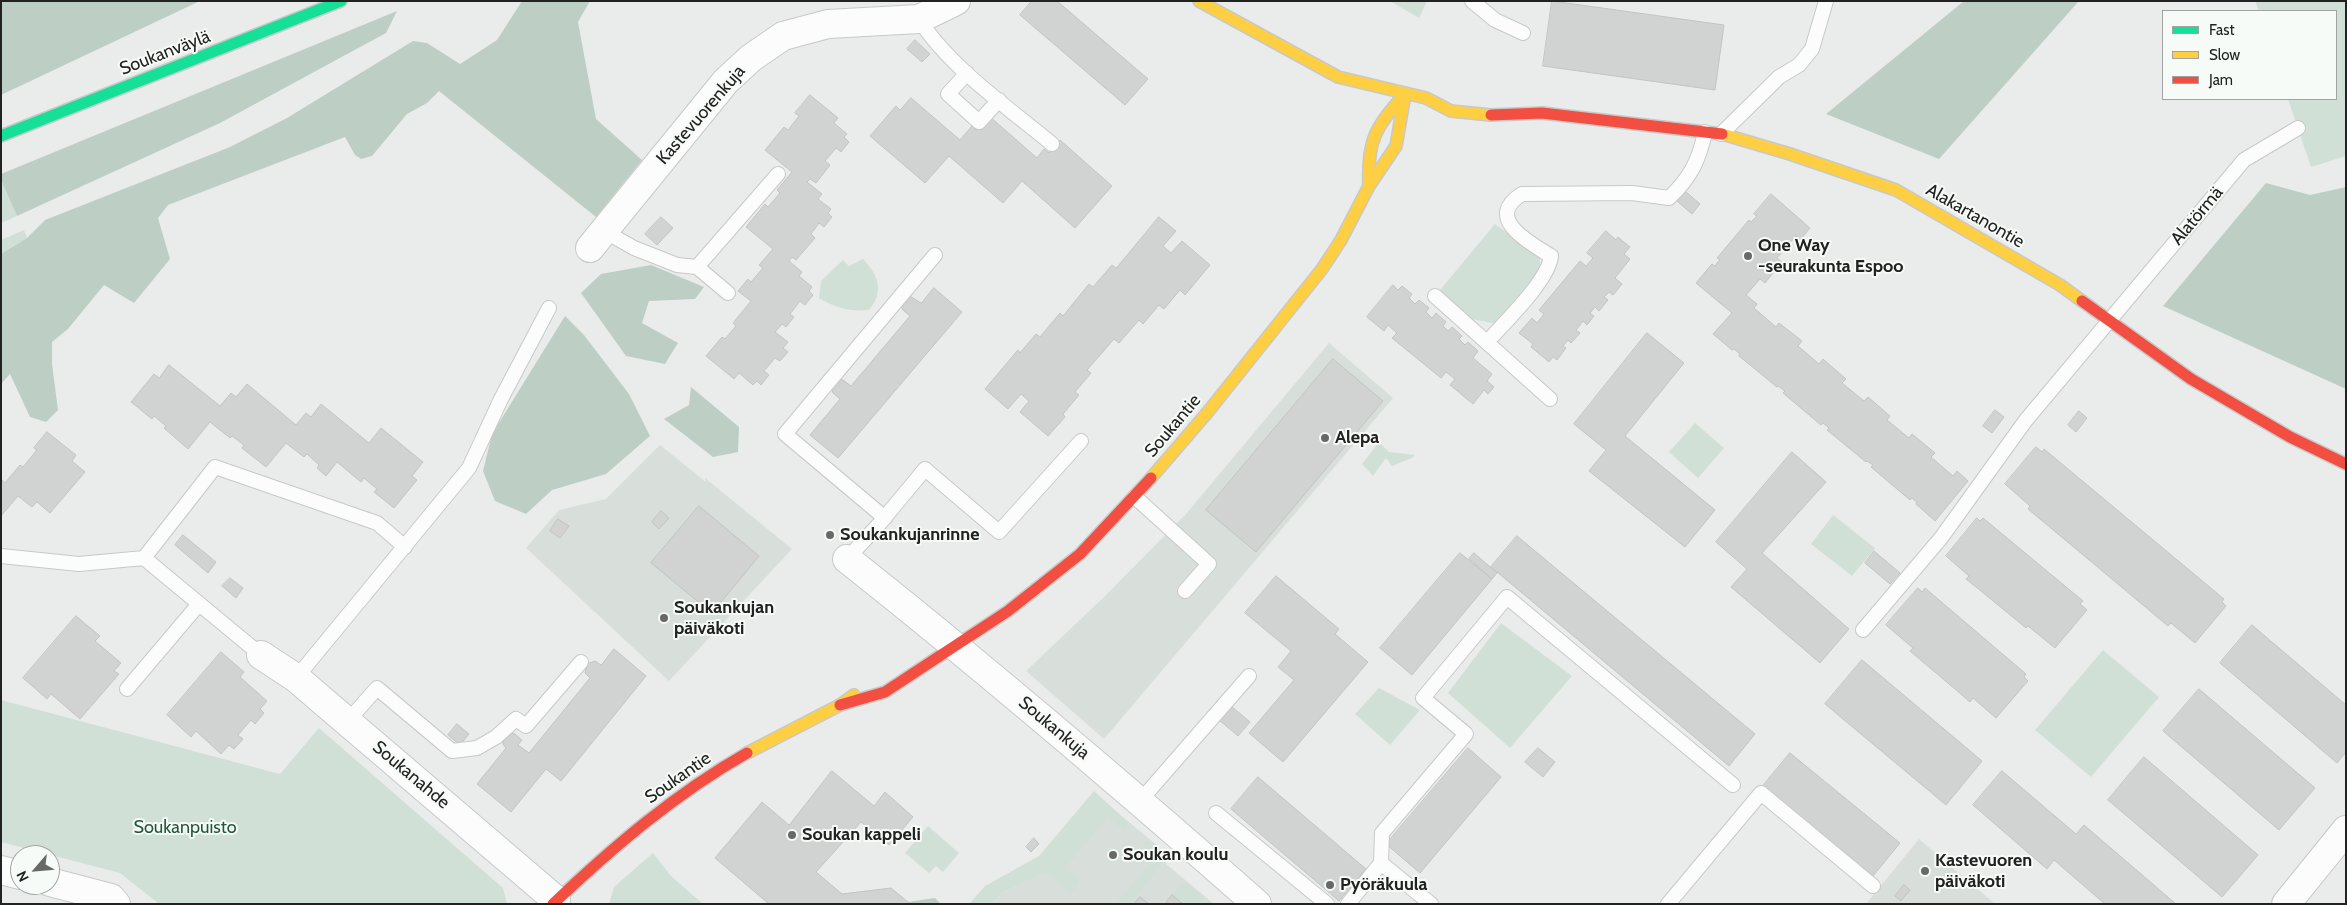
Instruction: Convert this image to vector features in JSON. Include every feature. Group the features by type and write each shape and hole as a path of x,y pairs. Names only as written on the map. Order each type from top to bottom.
{"street":[{"name":"Soukanväylä","path":"1,136 340,1"},
{"name":"Kastevuorenkuja","path":"597,239 726,81 751,58 782,36 828,24 919,20 956,1"},
{"name":"Alakartanontie","path":"1199,1 1338,77 1426,98 1451,112 1499,116 1542,113 1721,134 1790,154 1896,190 2060,285 2191,378 2290,437 2346,464"},
{"name":"Soukantie","path":"840,705 885,692 1008,611 1060,572 1135,497 1207,413 1322,269 1341,240 1369,186 1396,146 1405,94"},
{"path":"1369,186 1367,155 1372,140 1380,121 1405,94"},
{"name":"Alakartanontie","path":"1426,98 1445,95"},
{"name":"Alakartanontie","path":"1512,101 1542,113"},
{"name":"Soukankuja","path":"847,559 956,645 1140,801 1257,904"},
{"name":"Soukantie","path":"901,666 956,645"},
{"name":"Soukanahde","path":"261,656 296,678 554,902"},
{"name":"Soukantie","path":"554,902 627,837 687,792 734,760 840,705 870,683"},
{"path":"2286,904 2346,830"},
{"path":"60,885 111,898 116,904"}],"lane":[{"path":"1472,1 1495,20 1523,33"},
{"path":"1721,134 1779,77 1800,65 1812,49 1826,1"},
{"path":"919,20 926,31 967,73 1052,144"},
{"path":"967,73 948,94 979,122 999,100"},
{"name":"Alatörmä","path":"1863,630 1941,538 2026,420 2244,160 2298,128"},
{"path":"1487,342 1543,278 1550,264 1551,256 1519,235 1509,224 1508,208 1513,199 1522,194 1632,192 1669,198 1686,182 1701,153 1705,132"},
{"path":"697,267 778,174"},
{"path":"597,239 634,248 677,265 697,267 728,293"},
{"path":"885,518 785,434 935,256"},
{"path":"1435,296 1550,400"},
{"path":"296,678 469,468 501,399 549,308"},
{"path":"847,559 885,518 925,469 999,532 1081,441"},
{"path":"144,558 215,467 377,523 405,546"},
{"path":"1135,497 1210,564 1185,591"},
{"path":"1,556 79,564 144,558 261,656"},
{"path":"1348,904 1381,863 1382,833 1466,734 1423,698 1507,597 1733,785"},
{"path":"127,689 199,604"},
{"path":"348,722 377,688 452,750 477,748 496,737 516,719 526,726 581,662"},
{"path":"1140,801 1249,676"},
{"path":"1668,904 1761,793 1872,886"},
{"path":"1216,813 1327,904"},
{"path":"1381,863 1430,904"}],"shaded area":[{"path":"1329,343 1393,398 1104,739 1026,671 1104,597 1186,514"},
{"name":"Soukankujan päiväkoti","path":"660,445 706,482 705,478 792,549 669,681 526,548 559,510 606,499"},
{"name":"Soukan koulu","path":"1107,804 1158,846 1166,864 1214,904 993,904 1002,893 1051,870"},
{"name":"Kastevuoren päiväkoti","path":"1919,839 1995,904 1866,904"}],"green space":[{"path":"1,1 200,1 1,95"},
{"path":"522,1 590,1 578,22 596,119 642,160 596,217 439,91 427,103 407,114 372,156 361,159 355,155 345,137 168,205 158,218 170,259 134,303 104,285 68,329 52,342 52,364 58,410 46,422 30,417 10,374 1,384 1,254 27,238 45,220 230,147 287,118 413,41 427,43 460,64 497,40"},
{"path":"1390,1 1427,1 1419,18"},
{"path":"1964,1 2079,1 1939,159 1826,114"},
{"path":"2255,1 2346,1 2346,156 2311,167 2288,100 2337,100 2337,10 2259,10"},
{"path":"397,11 386,33 220,123 17,216 1,180 1,174"},
{"path":"1,180 17,216 1,223"},
{"path":"2266,183 2310,195 2346,187 2346,389 2163,306"},
{"path":"1495,224 1540,257 1540,270 1497,324 1472,319 1440,290"},
{"path":"24,230 27,238 1,254 1,240"},
{"path":"863,259 873,271 878,283 877,296 869,310 843,308 819,298 821,281 843,260 849,266"},
{"path":"651,265 704,287 695,299 649,301 642,323 678,343 665,364 626,356 581,293 601,274"},
{"path":"565,316 584,335 629,394 650,436 606,474 552,490 526,514 495,501 483,471 492,434"},
{"path":"691,387 739,427 738,452 713,457 664,419 689,405"},
{"path":"1695,423 1724,448 1698,478 1669,452"},
{"path":"1379,442 1389,452 1415,455 1392,466 1386,458 1373,476 1362,464"},
{"path":"1833,515 1875,548 1852,576 1811,544"},
{"path":"1501,623 1572,676 1510,748 1448,693"},
{"path":"2103,650 2159,697 2091,777 2035,730"},
{"path":"1379,688 1420,710 1390,745 1355,714"},
{"name":"Soukanpuisto","path":"1,700 280,774 319,728 503,888 507,904 159,904 120,873 60,857 60,845 13,845 1,842"},
{"path":"1094,791 1127,821 1128,827 1123,830 1108,817 1066,867 1080,882 1074,891 1069,893 1047,872 1002,893 993,904 969,904 985,886 1039,856"},
{"path":"928,826 959,853 943,872 936,866 929,873 905,853"},
{"path":"1146,841 1155,847 1162,865 1133,899 1136,902 1134,904 1116,904 1155,857 1144,847 1143,843"},
{"path":"653,853 671,876 703,904 609,904 614,887"},
{"path":"1183,882 1211,904 1183,904 1172,895"},
{"path":"935,898 941,904 907,904 908,902"}],"building":[{"path":"1032,1 1057,1 1148,79 1125,105 1020,15"},
{"path":"1552,1 1724,25 1715,90 1543,66"},
{"path":"915,40 930,54 922,62 907,49"},
{"path":"810,95 838,118 834,123 847,134 844,137 849,142 841,152 836,148 825,161 830,165 816,183 810,179 807,182 822,194 818,199 831,209 828,213 832,217 824,227 819,223 811,234 815,238 796,260 792,257 789,261 802,272 799,276 812,287 809,291 813,295 805,305 800,301 790,314 794,317 786,327 782,324 775,332 788,342 783,348 788,352 780,361 775,358 764,371 769,375 761,385 757,381 753,385 739,373 734,379 706,356 722,337 725,339 736,326 733,323 751,301 738,291 748,279 751,282 763,268 759,265 773,249 746,227 765,204 768,207 780,193 777,190 792,172 765,150 784,127 788,130 799,116 795,113"},
{"path":"911,98 960,140 972,126 976,130 989,116 1037,158 1044,149 1049,153 1060,140 1112,186 1075,228 1022,181 1003,203 949,156 925,183 870,136 896,106 900,110"},
{"path":"1685,191 1700,204 1692,214 1677,201"},
{"path":"1771,194 1810,228 1800,240 1796,236 1777,258 1782,262 1765,283 1760,279 1746,295 1757,304 1754,308 1776,327 1779,323 1802,341 1798,346 1819,364 1823,359 1846,379 1842,383 1864,401 1868,397 1890,416 1887,420 1909,438 1912,434 1935,453 1931,457 1953,476 1957,471 1968,481 1935,521 1916,504 1917,502 1912,498 1910,500 1871,467 1873,465 1866,462 1827,430 1829,428 1823,423 1821,425 1783,393 1785,391 1777,387 1739,356 1740,354 1734,349 1732,350 1713,334 1732,313 1696,283 1712,264 1715,266 1720,260 1717,258 1749,220 1751,222 1757,216 1754,214"},
{"path":"661,217 673,228 657,245 645,234"},
{"path":"1159,217 1176,231 1163,246 1171,253 1182,241 1210,265 1185,295 1180,290 1164,309 1159,305 1143,324 1139,320 1119,343 1114,339 1087,370 1091,373 1075,392 1079,395 1063,414 1065,417 1048,436 1020,412 1029,401 1021,394 1008,409 985,389 1018,350 1020,353 1036,334 1040,337 1060,313 1063,316 1089,284 1093,287 1112,265 1116,268"},
{"path":"1606,231 1616,240 1618,237 1630,247 1624,254 1630,259 1615,278 1622,284 1613,295 1609,292 1604,297 1608,300 1599,311 1595,307 1590,313 1594,316 1587,325 1583,321 1576,330 1580,333 1571,343 1568,340 1563,346 1566,348 1557,360 1553,357 1549,362 1531,347 1533,344 1519,333 1532,318 1537,323 1544,314 1539,310 1580,261 1586,266 1593,258 1587,253"},
{"path":"1393,285 1398,290 1402,286 1412,294 1409,298 1415,304 1419,300 1429,308 1426,312 1432,318 1436,313 1446,322 1443,326 1448,331 1452,327 1462,336 1459,339 1465,345 1468,342 1478,351 1473,358 1492,374 1487,381 1494,387 1488,394 1484,390 1473,404 1450,385 1455,379 1446,372 1441,378 1392,338 1397,333 1388,325 1384,331 1367,317"},
{"path":"934,288 962,312 838,458 810,435 840,399 833,393 831,387 838,379 851,386 910,316 903,310 900,304 908,295 921,303"},
{"path":"1647,333 1684,363 1625,436 1715,510 1685,547 1589,471 1606,450 1574,424"},
{"path":"1333,359 1383,401 1256,552 1206,510"},
{"path":"169,365 220,406 231,393 236,397 247,384 296,425 306,413 311,417 321,404 369,443 381,428 423,462 412,476 417,480 394,508 374,492 377,489 364,478 361,482 337,462 326,476 317,468 319,465 307,454 304,457 286,443 266,467 242,448 244,445 232,436 230,438 210,422 188,449 164,428 166,426 154,416 152,419 131,402 154,374 159,378"},
{"path":"1995,410 2004,417 1992,433 1983,426"},
{"path":"2079,411 2087,418 2076,432 2068,425"},
{"path":"47,432 76,455 72,461 85,472 50,513 37,502 32,507 18,496 1,516 1,479 5,483 20,465 23,467 37,450 34,448"},
{"path":"2036,447 2042,452 2044,449 2224,599 2222,602 2226,606 2195,643 2171,623 2168,626 2028,509 2030,506 2005,484"},
{"path":"1792,452 1826,482 1762,553 1849,629 1820,663 1731,587 1747,569 1716,542"},
{"path":"699,506 759,556 712,613 651,563"},
{"path":"661,511 669,518 659,529 652,522"},
{"path":"1977,518 1980,521 1983,518 2083,601 2080,604 2087,610 2055,648 2028,626 2026,628 1966,579 1969,576 1946,556"},
{"path":"558,519 569,526 560,538 550,531"},
{"path":"183,535 216,562 208,573 175,545"},
{"path":"1517,536 1755,734 1729,766 1491,567"},
{"path":"1874,551 1900,573 1890,584 1865,563"},
{"path":"1460,553 1492,579 1412,675 1380,648"},
{"path":"1474,553 1497,573 1492,579 1469,559"},
{"path":"1276,576 1339,629 1335,634 1368,662 1283,762 1249,733 1294,680 1278,667 1291,651 1245,613"},
{"path":"230,578 243,588 236,598 222,586"},
{"path":"1918,588 1922,592 1925,588 2026,674 2024,677 2028,681 1996,718 1973,698 1970,702 1910,651 1913,648 1886,625"},
{"path":"76,616 100,636 95,641 121,663 114,671 119,674 80,719 51,694 47,699 23,678"},
{"path":"2252,625 2346,705 2346,752 2337,763 2220,663"},
{"path":"614,649 646,676 561,781 546,769 511,812 477,784 506,748 503,744 503,738 510,733 515,734 522,740 518,745 529,753 590,678 585,673 587,664 595,661 601,665"},
{"path":"221,652 244,672 240,677 267,701 260,709 264,713 255,724 251,720 238,735 243,739 234,749 229,745 221,754 196,731 191,737 167,715"},
{"path":"1862,660 1982,761 1946,805 1825,704"},
{"path":"2199,689 2315,788 2279,830 2163,731"},
{"path":"1231,706 1250,722 1238,736 1219,720"},
{"path":"457,724 469,734 460,745 448,735"},
{"path":"1468,748 1501,777 1420,873 1386,844"},
{"path":"1538,748 1555,762 1543,777 1525,762"},
{"path":"1790,753 1900,843 1873,876 1763,786"},
{"path":"2144,757 2258,855 2222,897 2108,800"},
{"name":"Soukan kappeli","path":"832,771 874,806 885,792 913,817 889,845 861,822 816,872 842,894 891,888 908,902 907,904 769,904 715,858 762,802 789,825"},
{"path":"2002,771 2076,834 2084,825 2176,904 2105,904 2054,860 2047,869 1973,805"},
{"path":"1258,777 1366,869 1339,901 1231,809"},
{"path":"1034,838 1039,844 1031,852 1026,847"},
{"path":"1904,885 1910,890 1901,901 1895,896"},
{"path":"1172,895 1183,904 1165,904"},
{"path":"1140,897 1149,904 1134,904"}],"traffic: fast":[{"path":"1,136 341,1"}],"traffic: slow":[{"path":"1199,1 1338,77 1426,98 1451,111 1491,115"},
{"path":"1369,186 1370,157 1375,136 1386,116 1405,94"},
{"path":"1151,478 1207,413 1322,269 1341,240 1369,186 1396,146 1405,94"},
{"path":"1722,134 1790,154 1896,190 2060,285 2082,301"},
{"path":"747,753 840,705 854,695"}],"traffic: jam":[{"path":"1491,115 1542,113 1722,134"},
{"path":"2082,301 2191,379 2290,437 2346,464"},
{"path":"840,705 885,692 1008,611 1080,554 1151,478"},
{"path":"553,904 598,862 646,822 695,786 747,753"}],"place":[{"name":"One Way -seurakunta Espoo","path":"1748,256"},
{"name":"Alepa","path":"1325,438"},
{"name":"Soukankujanrinne","path":"830,535"},
{"name":"Soukankujan päiväkoti","path":"664,618"},
{"name":"Soukan kappeli","path":"792,835"},
{"name":"Soukan koulu","path":"1113,855"},
{"name":"Kastevuoren päiväkoti","path":"1925,871"},
{"name":"Pyöräkuula","path":"1330,885"}]}
